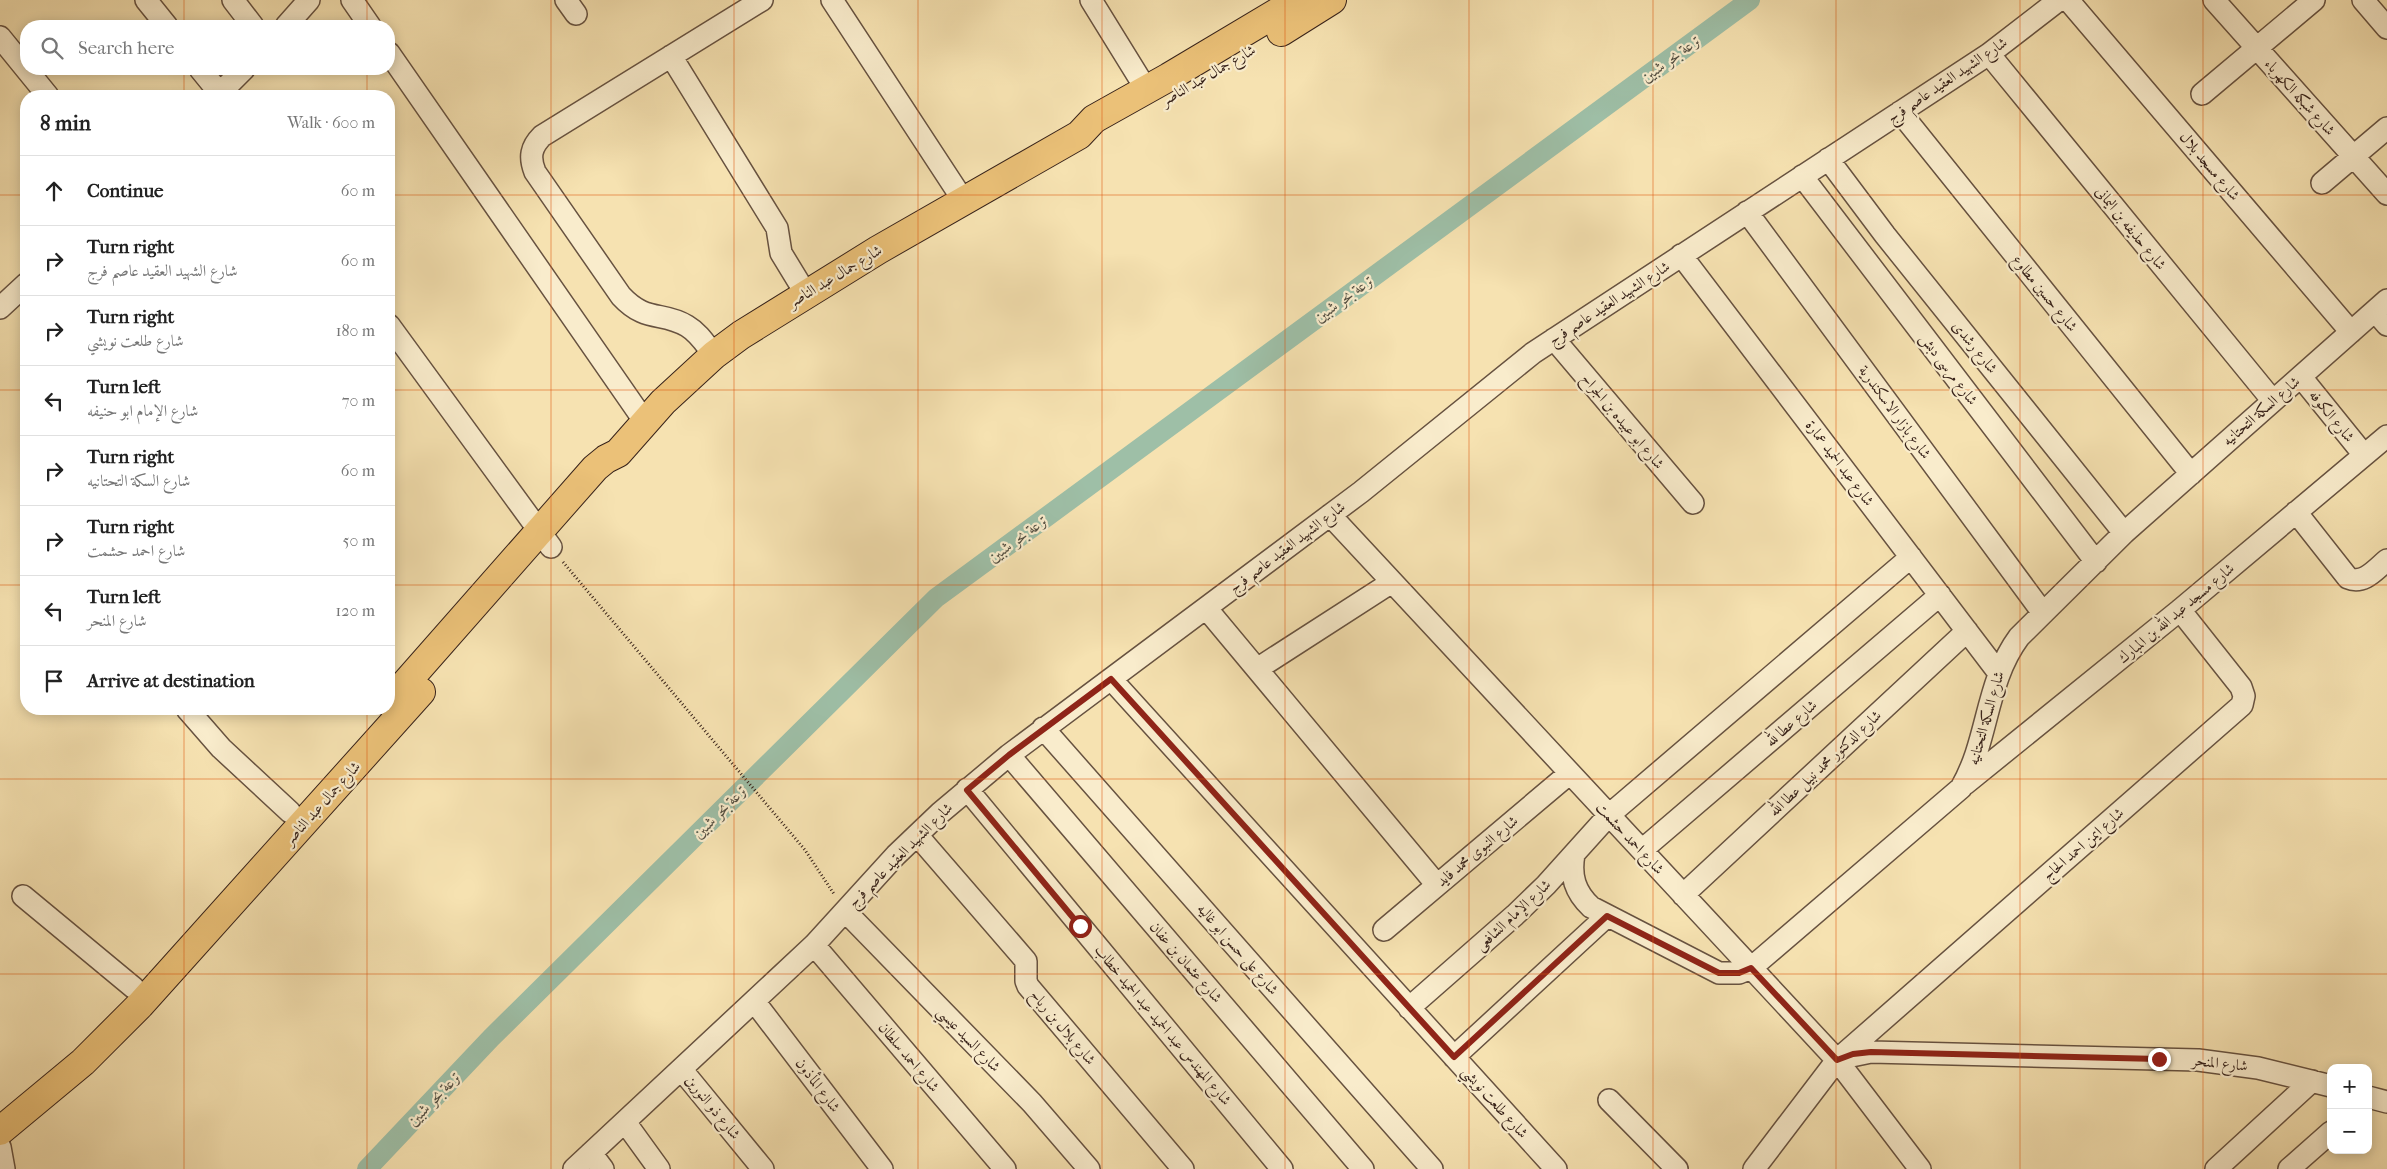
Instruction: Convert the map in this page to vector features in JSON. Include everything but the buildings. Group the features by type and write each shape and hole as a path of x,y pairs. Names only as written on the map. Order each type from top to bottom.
{"main road":[{"name":"شارع جمال عبد الناصر","path":"395,712 545,540 600,463 618,453 675,390 714,354 769,316 963,200 1079,135 1094,119 1298,0"},
{"name":"شارع جمال عبد الناصر","path":"1079,135 1100,133 1163,101 1258,46 1332,0"},
{"name":"شارع جمال عبد الناصر","path":"395,696 545,540"},
{"name":"شارع جمال عبد الناصر","path":"0,1108 71,1050 134,988 377,715"},
{"name":"شارع جمال عبد الناصر","path":"0,1131 69,1074 140,1005 393,715"}],"street":[{"path":"146,0 162,20"},
{"path":"233,0 248,20"},
{"path":"291,20 309,0"},
{"path":"352,0 366,20"},
{"path":"714,354 688,326 677,321 646,314 625,300 535,172 531,162 531,152 542,136 762,0"},
{"path":"832,0 963,200"},
{"path":"1091,0 1146,89"},
{"name":"شارع الشهيد العقيد عاصم فرج","path":"574,1169 597,1161 624,1122 814,945 896,855 967,790 1009,755 1330,515 1533,353 1989,54 2059,0"},
{"name":"شارع مسجد بلال","path":"2068,0 2351,332"},
{"name":"شارع شبكه الكهرباء","path":"2214,0 2387,194"},
{"path":"2202,94 2314,0"},
{"path":"2363,0 2387,28"},
{"path":"0,37 20,62"},
{"name":"شارع حذيفه بن اليمانى","path":"1989,54 2273,401"},
{"path":"671,56 778,228 781,253 806,294"},
{"path":"395,62 645,422"},
{"path":"31,75 43,90"},
{"path":"204,75 215,90"},
{"path":"224,90 238,75"},
{"name":"شارع حسين مطاوع","path":"1900,112 2191,474"},
{"path":"2322,183 2387,128"},
{"name":"شارع رشدى","path":"1828,159 1885,235 2124,533"},
{"name":"شارع مرسى دبش","path":"1802,176 2096,562"},
{"name":"شارع بازار الاسكندرية","path":"1747,212 2043,613"},
{"name":"شارع عبد الحميد عمارة","path":"1681,255 1998,672"},
{"path":"0,308 20,290"},
{"name":"شارع السكة التحتانيه","path":"1574,854 1572,872 1577,891 1591,907 1719,973 1739,973 1751,968 1961,788 1974,761 1998,672 2008,651 2019,637 2124,533 2351,332 2383,312"},
{"path":"395,333 545,540"},
{"name":"شارع ابو عبيده بن الجراح","path":"1554,339 1693,503"},
{"name":"شارع الكوفه","path":"2301,377 2364,455"},
{"name":"شارع مسجد عبد الله بن المبارك","path":"1961,788 2180,610 2387,436"},
{"path":"2296,512 2348,578 2356,580 2364,578 2387,560"},
{"name":"شارع احمد حشمت","path":"1330,515 1837,1060 1920,1169"},
{"name":"شارع الإمام الشافعى","path":"1409,1008 1515,915 1546,885 1609,816 1911,557"},
{"path":"1257,669 1392,582"},
{"name":"شارع عطا لله","path":"1642,850 1940,595"},
{"path":"1206,608 1437,885"},
{"name":"شارع ايمن احمد الحاج","path":"1837,1060 2242,705 2244,696 2241,687 2180,610"},
{"name":"شارع الدكتور محمد نبيل عطا الله","path":"1683,894 1967,631"},
{"name":"شارع طلعت نويشي","path":"1111,679 1556,1169"},
{"path":"192,715 221,748 290,812"},
{"name":"شارع على حسن ابو غاليه","path":"1044,728 1432,1169"},
{"name":"شارع عثمان بن عفان","path":"1009,755 1363,1169"},
{"name":"شارع النبوى محمد فايد","path":"1384,930 1570,773"},
{"name":"شارع المهندس عبد الحميد عبد الحميد خطاب","path":"967,790 1282,1169"},
{"name":"شارع بلال بن رباح","path":"918,835 1026,961 1026,981 1028,986 1183,1169"},
{"path":"24,896 134,988"},
{"name":"شارع السيد عيسي","path":"845,912 1032,1103 1089,1169"},
{"path":"1454,1057 1607,916"},
{"name":"شارع احمد سلطان","path":"814,945 1005,1169"},
{"name":"شارع المأذون","path":"754,1001 880,1168"},
{"name":"شارع المنحر","path":"1837,1060 1853,1054 1871,1052 2198,1060 2258,1068 2322,1084"},
{"path":"1754,1169 1837,1060"},
{"name":"شارع ذو النورين","path":"681,1069 763,1169"},
{"path":"2216,1169 2322,1084"},
{"path":"1609,1100 1676,1169"},
{"path":"624,1122 659,1169"},
{"path":"2289,1169 2327,1136"},
{"path":"0,1147 4,1169"}],"path":[{"path":"545,540 805,850 845,912"}],"waterway":[{"name":"ترعة بحر شبين","path":"367,1169 491,1038 936,598 1750,0"}],"route":[{"path":"1080,926 967,790 1044,728 1111,679 1454,1057 1607,916 1719,973 1739,973 1751,968 1837,1060 1853,1054 1871,1052 2159,1059"}]}
